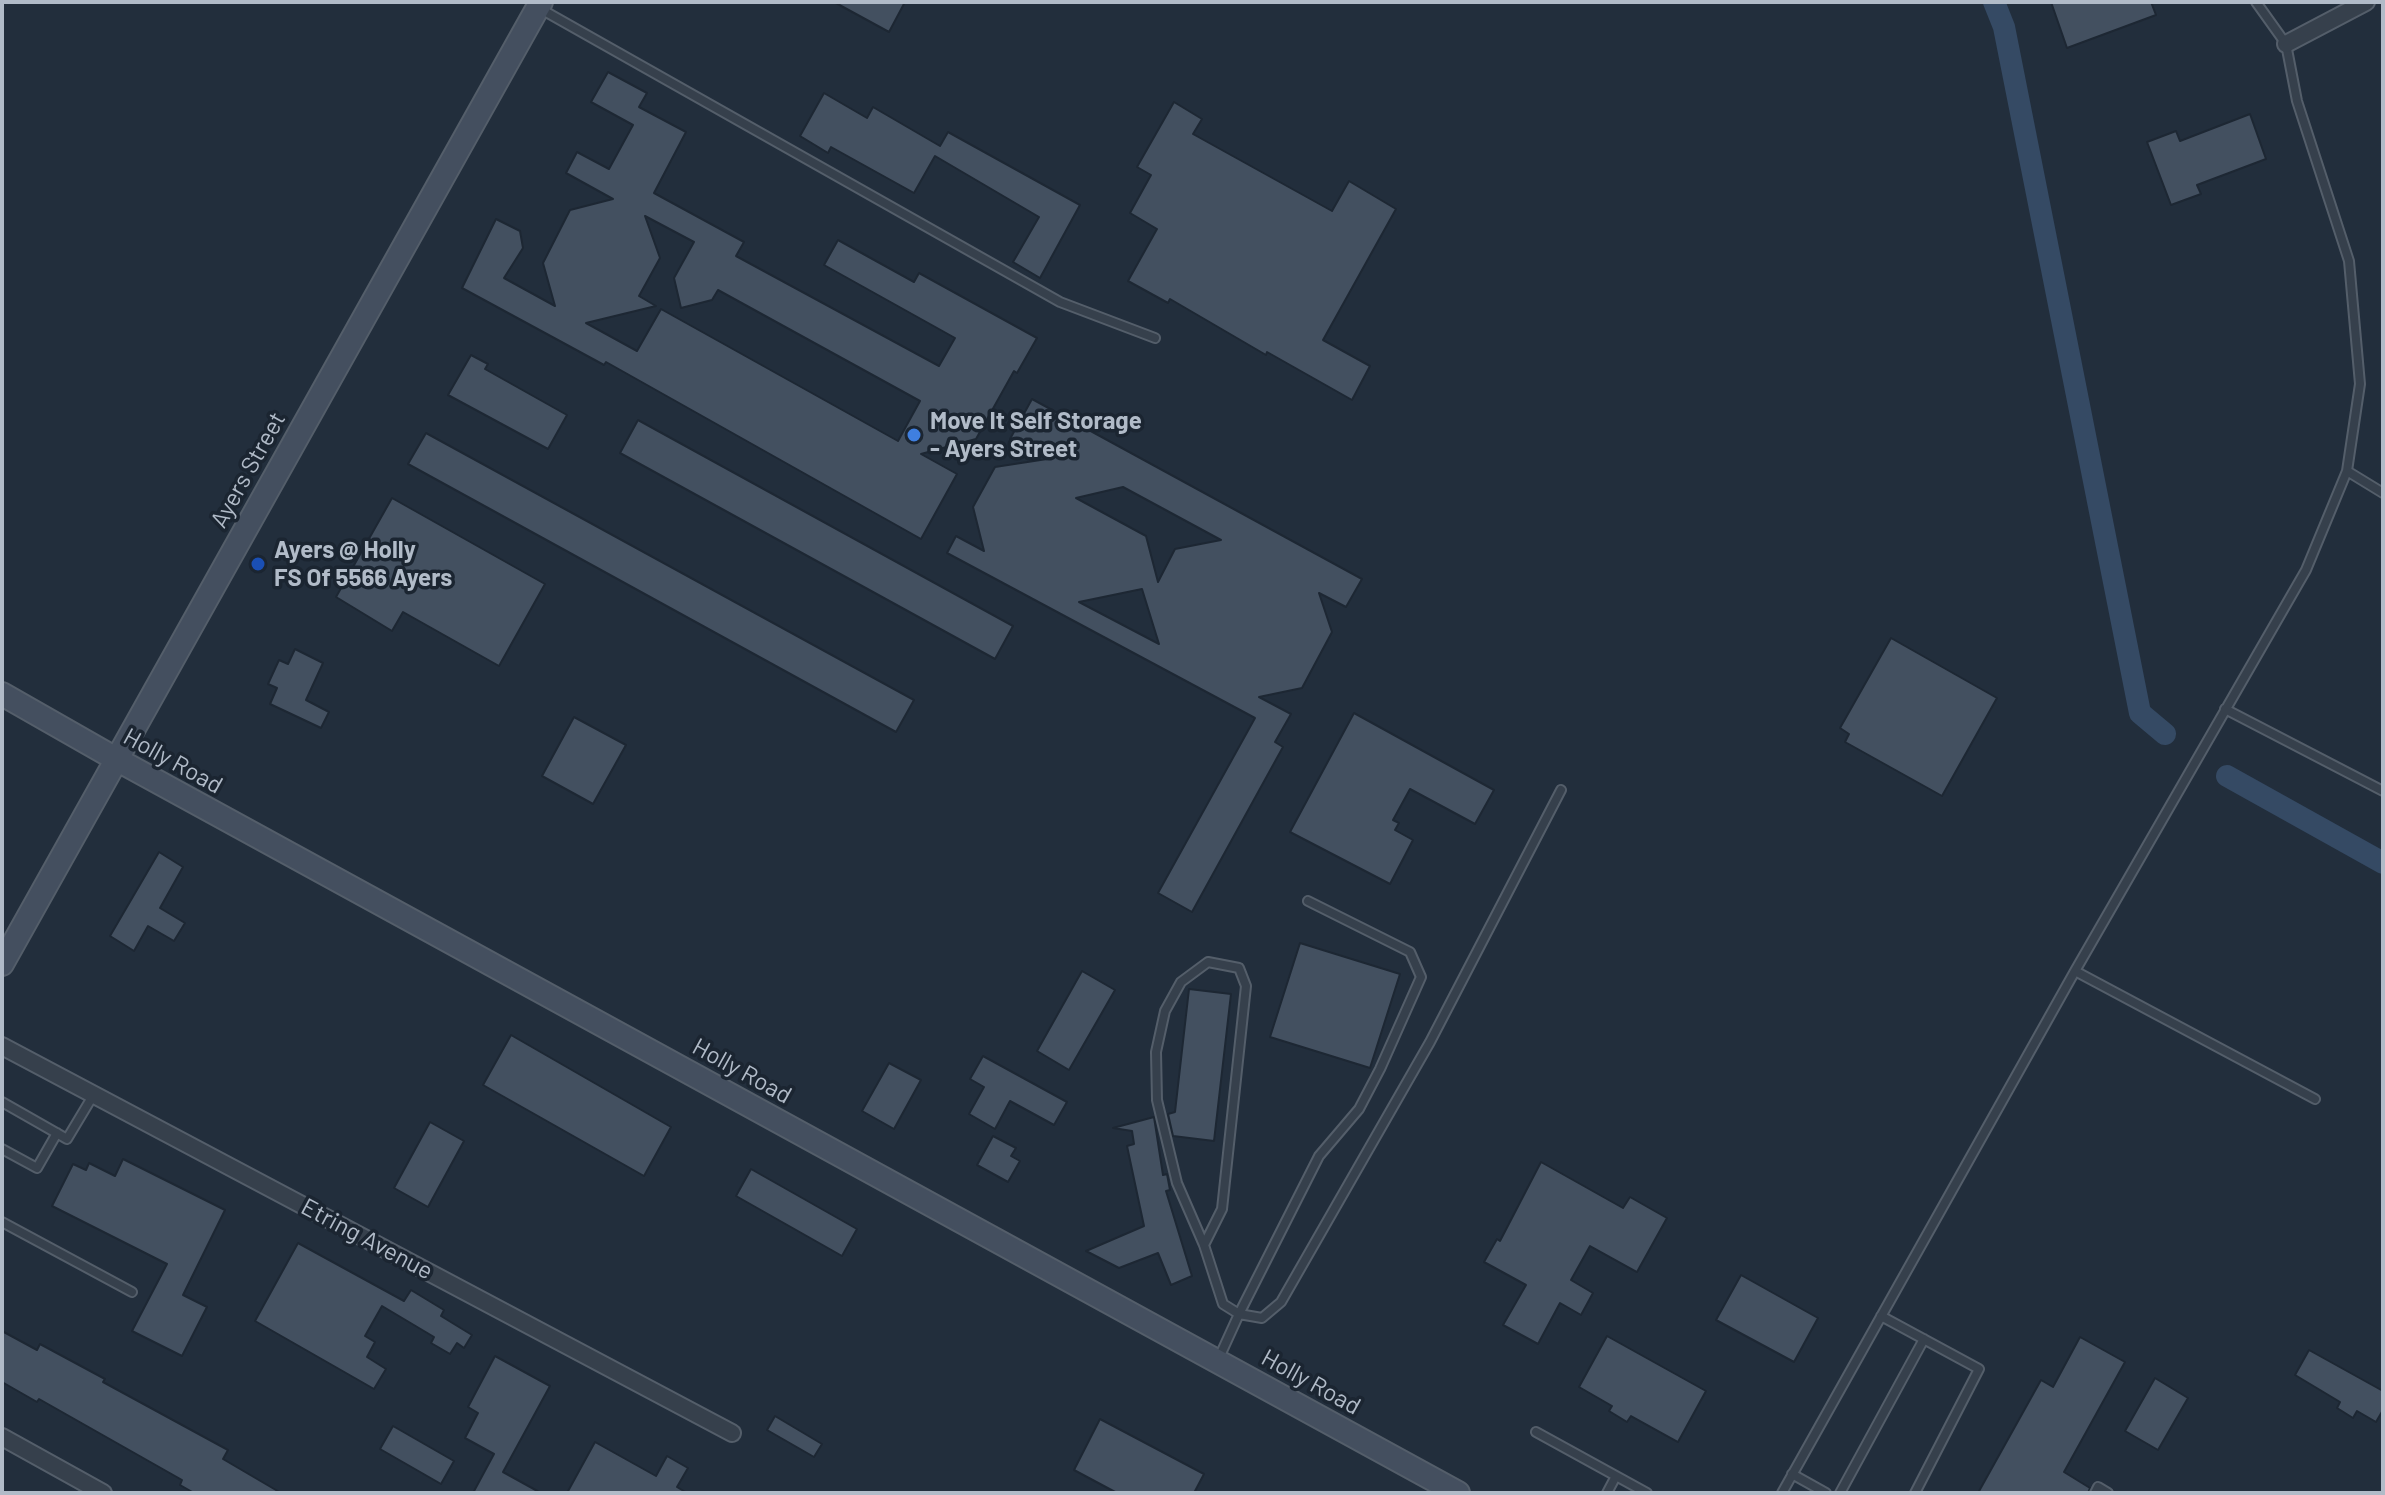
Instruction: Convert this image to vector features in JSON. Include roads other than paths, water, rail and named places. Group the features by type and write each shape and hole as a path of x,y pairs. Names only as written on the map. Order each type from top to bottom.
{"main road":[{"name":"Ayers Street","path":"2,964 540,5"},
{"name":"Holly Road","path":"2,694 1458,1493"}],"street":[{"path":"2286,44 2366,2"},
{"name":"Etring Avenue","path":"2,1046 732,1433"},
{"path":"2,1437 103,1493"}],"lane":[{"path":"1782,1493 2075,971 2306,570 2347,471 2360,384 2349,261 2297,101 2286,44 2256,2"},
{"path":"540,5 1060,302 1155,338"},
{"path":"2347,471 2383,493"},
{"path":"2225,709 2383,791"},
{"path":"1204,1245 1222,1209 1246,986 1239,968 1208,962 1181,982 1165,1011 1156,1052 1157,1100 1177,1183 1204,1245 1223,1304 1239,1314 1262,1318 1281,1302 1430,1042 1561,790"},
{"path":"1218,1361 1319,1156 1359,1109 1421,977 1410,952 1308,901"},
{"path":"2075,971 2315,1099"},
{"path":"2,1102 67,1139 94,1094"},
{"path":"2,1149 37,1168 57,1133"},
{"path":"2,1222 132,1292"},
{"path":"1881,1316 1979,1369 1915,1493"},
{"path":"1840,1493 1924,1339"},
{"path":"1536,1432 1647,1493"},
{"path":"1792,1474 1826,1493"},
{"path":"1607,1493 1616,1476"},
{"path":"2095,1493 2098,1487 2108,1493"}],"waterway":[{"path":"1994,2 2004,27 2140,713 2165,734"},
{"path":"2227,776 2383,863"}],"place":[{"name":"Move It Self Storage - Ayers Street","path":"914,435"},
{"name":"Ayers @ Holly FS Of 5566 Ayers","path":"258,564"}]}
